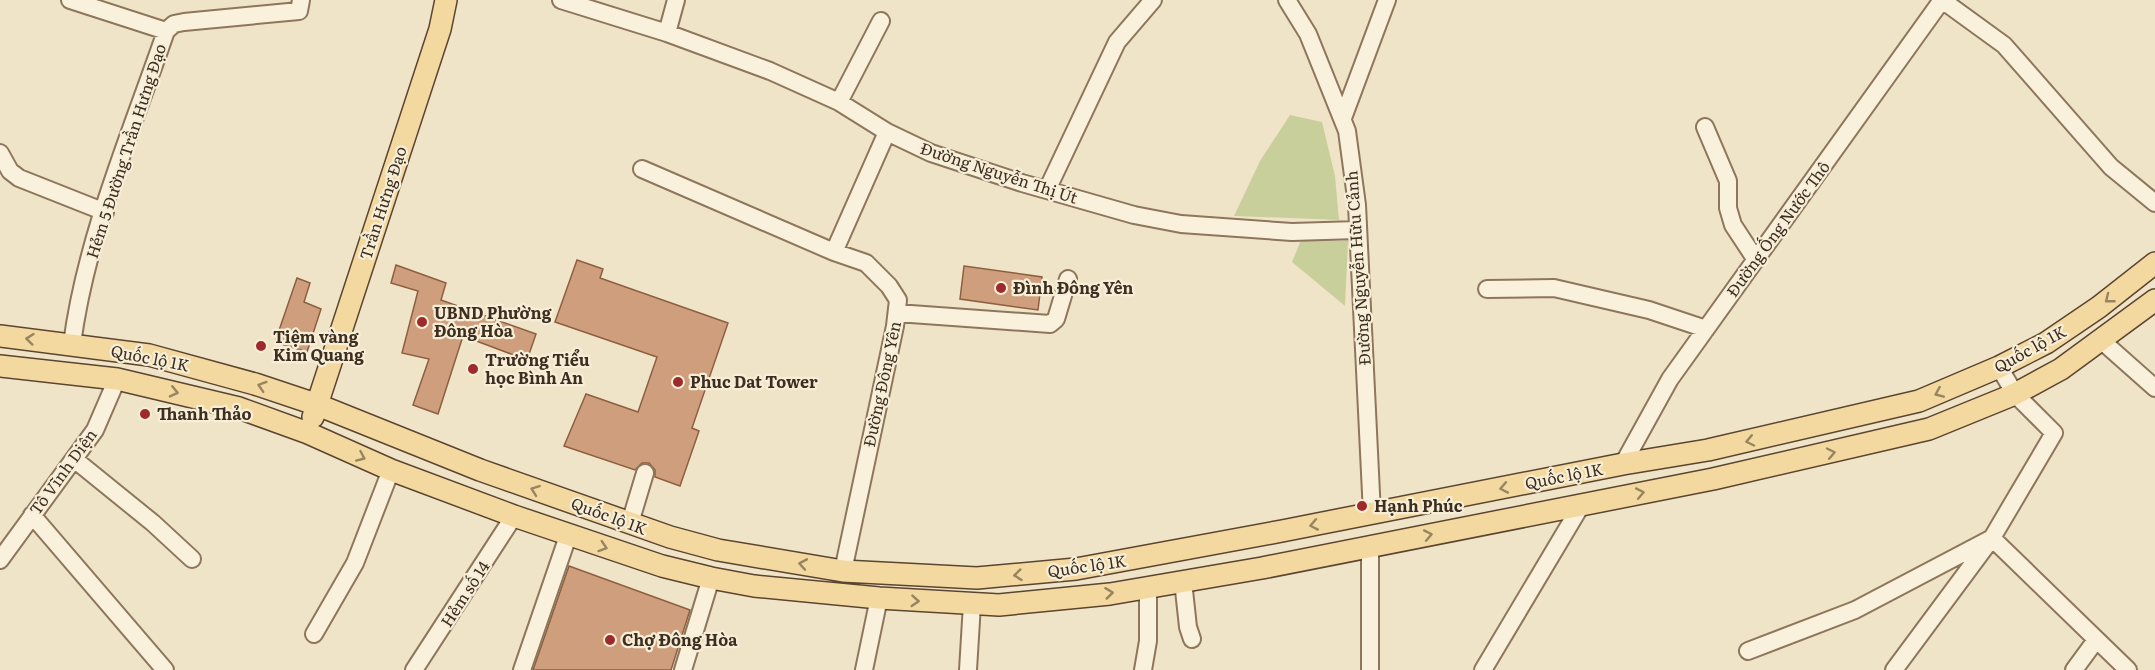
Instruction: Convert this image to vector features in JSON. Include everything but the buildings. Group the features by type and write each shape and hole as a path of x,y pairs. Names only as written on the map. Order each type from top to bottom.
{"main road":[{"name":"Trần Hưng Đạo","path":"308,433 440,29 446,0"},
{"name":"Quốc lộ 1K","path":"0,336 123,350 204,369 318,405 480,470 630,524 718,550 843,571 934,578 1012,576 1119,562 1623,464 1708,450 1919,401 2044,345 2099,307 2155,263"},
{"name":"Quốc lộ 1K","path":"0,366 117,379 238,408 308,433 391,470 568,536 662,566 711,578 754,586 879,598 999,605 1183,582 1370,547 1713,479 1919,431 2015,393 2055,372 2102,341 2155,300"},
{"path":"2044,345 2055,372"},
{"path":"117,379 123,350"},
{"path":"711,578 718,550"}],"street":[{"path":"70,0 166,31"},
{"name":"Hẻm 5 Đường Trần Hưng Đạo","path":"72,344 81,291 166,31 174,24 184,22 299,11 301,0"},
{"name":"Đường Nguyễn Thị Út","path":"561,0 668,33 770,71 839,102 887,132 931,153 1047,190 1134,215 1181,224 1292,232 1357,230"},
{"path":"668,33 676,0"},
{"path":"1047,190 1117,42 1153,0"},
{"name":"Đường Nguyễn Hữu Cảnh","path":"1287,0 1308,34 1347,131 1357,205 1372,514"},
{"path":"1343,118 1387,0"},
{"path":"1942,0 2004,45 2111,167 2155,203"},
{"name":"Đường Ống Nước Thô","path":"1623,464 1662,393 1706,329 1942,0"},
{"path":"839,102 881,21"},
{"path":"1705,127 1728,181 1728,208 1733,225 1756,260"},
{"path":"834,252 887,132"},
{"path":"0,153 10,171 19,178 105,212"},
{"name":"Đường Đông Yên","path":"642,169 834,252 866,263 889,286 898,300 843,571"},
{"path":"897,313 1050,324 1056,318 1068,279"},
{"path":"1487,289 1554,288 1649,310 1706,329"},
{"path":"2102,341 2155,388"},
{"path":"1894,670 1992,538 2054,433 2015,393 1999,367"},
{"name":"Tô Vĩnh Diện","path":"0,560 95,430 117,379"},
{"path":"74,459 153,523 192,559"},
{"path":"314,634 355,563 391,470"},
{"path":"630,524 645,473"},
{"path":"1489,668 1582,504"},
{"path":"32,515 161,669"},
{"name":"Hẻm số 14","path":"414,670 514,516"},
{"path":"522,670 568,536"},
{"path":"1992,538 2128,670"},
{"path":"1748,651 1855,610 1992,538"},
{"path":"1370,547 1370,670"},
{"path":"683,670 711,578"},
{"path":"1183,582 1188,627 1192,639"},
{"path":"1143,670 1148,641 1148,587"},
{"path":"864,670 879,598"},
{"path":"968,670 972,604"},
{"path":"2074,670 2097,640"}],"green space":[{"path":"1290,115 1322,122 1335,176 1339,220 1234,216 1260,161"},
{"path":"1301,240 1348,241 1345,306 1292,262"}],"place":[{"name":"Đình Đông Yên","path":"1001,288"},
{"name":"UBND Phường Đông Hòa","path":"422,322"},
{"name":"Tiệm vàng Kim Quang","path":"261,346"},
{"name":"Trường Tiểu học Bình An","path":"473,369"},
{"name":"Phuc Dat Tower","path":"678,382"},
{"name":"Thanh Thảo","path":"145,414"},
{"name":"Hạnh Phúc","path":"1362,506"},
{"name":"Chợ Đông Hòa","path":"610,640"}]}
